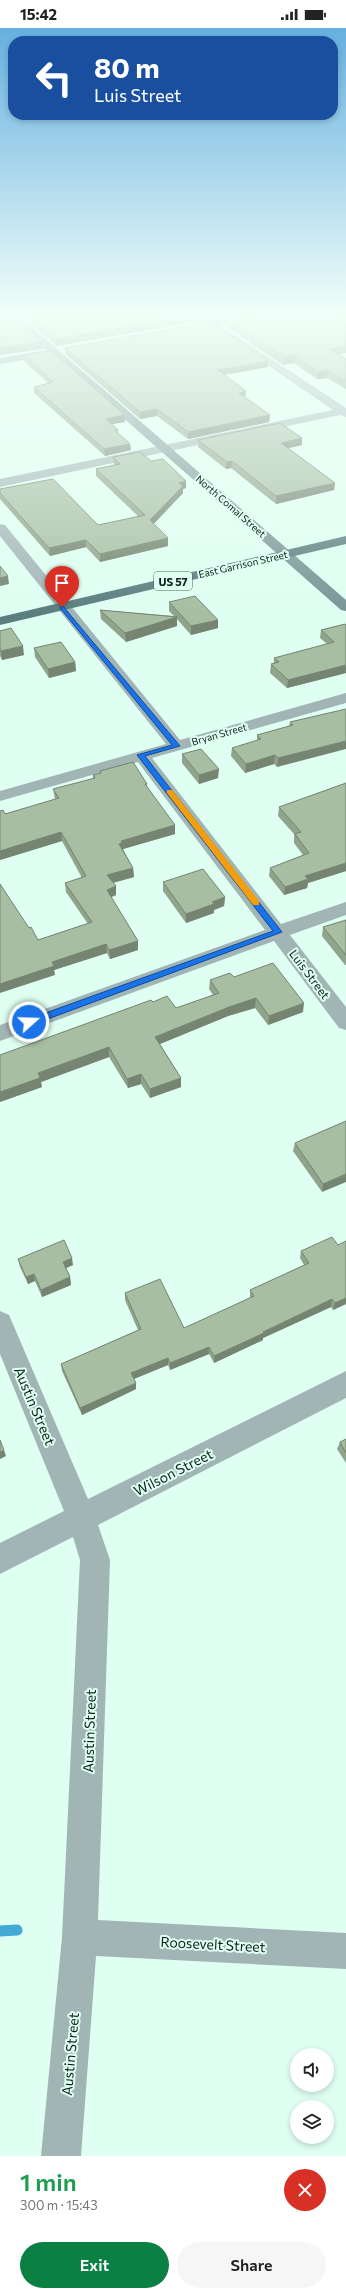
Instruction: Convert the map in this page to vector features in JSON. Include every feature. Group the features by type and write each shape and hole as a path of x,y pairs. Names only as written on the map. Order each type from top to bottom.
{"main road":[{"name":"East Garrison Street","path":"0,621 346,540"}],"street":[{"name":"North Comal Street","path":"126,414 346,607"},
{"path":"0,483 165,448 337,414"},
{"path":"0,528 62,607 176,746"},
{"name":"Bryan Street","path":"0,796 346,698"},
{"name":"Luis Street","path":"141,755 346,1022"},
{"path":"0,1033 346,908"},
{"name":"Austin Street","path":"0,1323 82,1519 96,1560 80,1937 61,2156"},
{"name":"Wilson Street","path":"0,1559 82,1519 346,1384"},
{"name":"Roosevelt Street","path":"80,1937 346,1951"}],"building":[{"path":"65,414 125,415 106,419 130,444 104,449"},
{"path":"164,414 270,415 188,432"},
{"path":"280,423 302,438 281,443 335,483 276,496 232,461 227,462 198,440"},
{"path":"140,452 151,461 163,459 186,481 179,483 183,486 150,520 168,538 100,554 86,540 49,548 0,493 0,489 53,479 98,525 145,515 96,469 120,464 113,457"},
{"path":"0,566 8,576 0,578"},
{"path":"195,596 218,620 191,626 169,602"},
{"path":"100,610 177,617 125,633"},
{"path":"345,624 346,665 288,680 271,664 279,662 274,658 334,642 321,630"},
{"path":"11,628 23,646 1,651 0,631"},
{"path":"61,642 75,662 48,669 34,648"},
{"path":"346,709 346,741 278,758 275,755 246,764 232,748 261,739 257,735 293,725 290,722"},
{"path":"201,749 219,769 199,775 182,754"},
{"path":"133,762 147,784 145,784 175,825 121,841 122,843 119,844 133,868 107,875 116,886 107,890 138,941 109,950 106,944 52,962 54,966 0,984 0,884 29,928 31,927 38,940 92,922 65,883 86,876 61,832 0,851 0,811 3,810 5,814 59,798 53,789 95,778 93,775 101,773 100,771"},
{"path":"346,783 346,863 305,876 308,879 285,887 270,868 309,853 295,834 301,832 279,807"},
{"path":"203,869 225,897 212,902 214,904 186,914 163,882"},
{"path":"346,920 346,955 323,927"},
{"path":"273,963 304,1003 269,1016 256,998 229,1007 155,1037 181,1078 150,1089 141,1074 127,1079 109,1047 38,1073 40,1078 0,1092 0,1055 151,1000 153,1002 167,996 176,1008 219,993 210,980 230,973 234,977"},
{"path":"346,1121 346,1174 323,1184 295,1143"},
{"path":"332,1237 338,1245 346,1241 346,1298 335,1303 332,1299 214,1356 209,1347 170,1363 168,1358 131,1373 136,1383 80,1408 61,1364 141,1329 125,1293 160,1279 184,1328 254,1296 250,1290 309,1263 301,1251"},
{"path":"64,1240 72,1258 63,1262 70,1277 41,1290 34,1274 26,1277 18,1259"},
{"path":"346,1439 346,1453 340,1442"},
{"path":"0,1440 4,1450 0,1452"}],"waterway":[{"path":"0,1931 17,1930"}],"slow traffic":[{"path":"169,792 256,903"}],"route":[{"path":"29,1022 278,932 141,755 176,746 62,607"}]}
